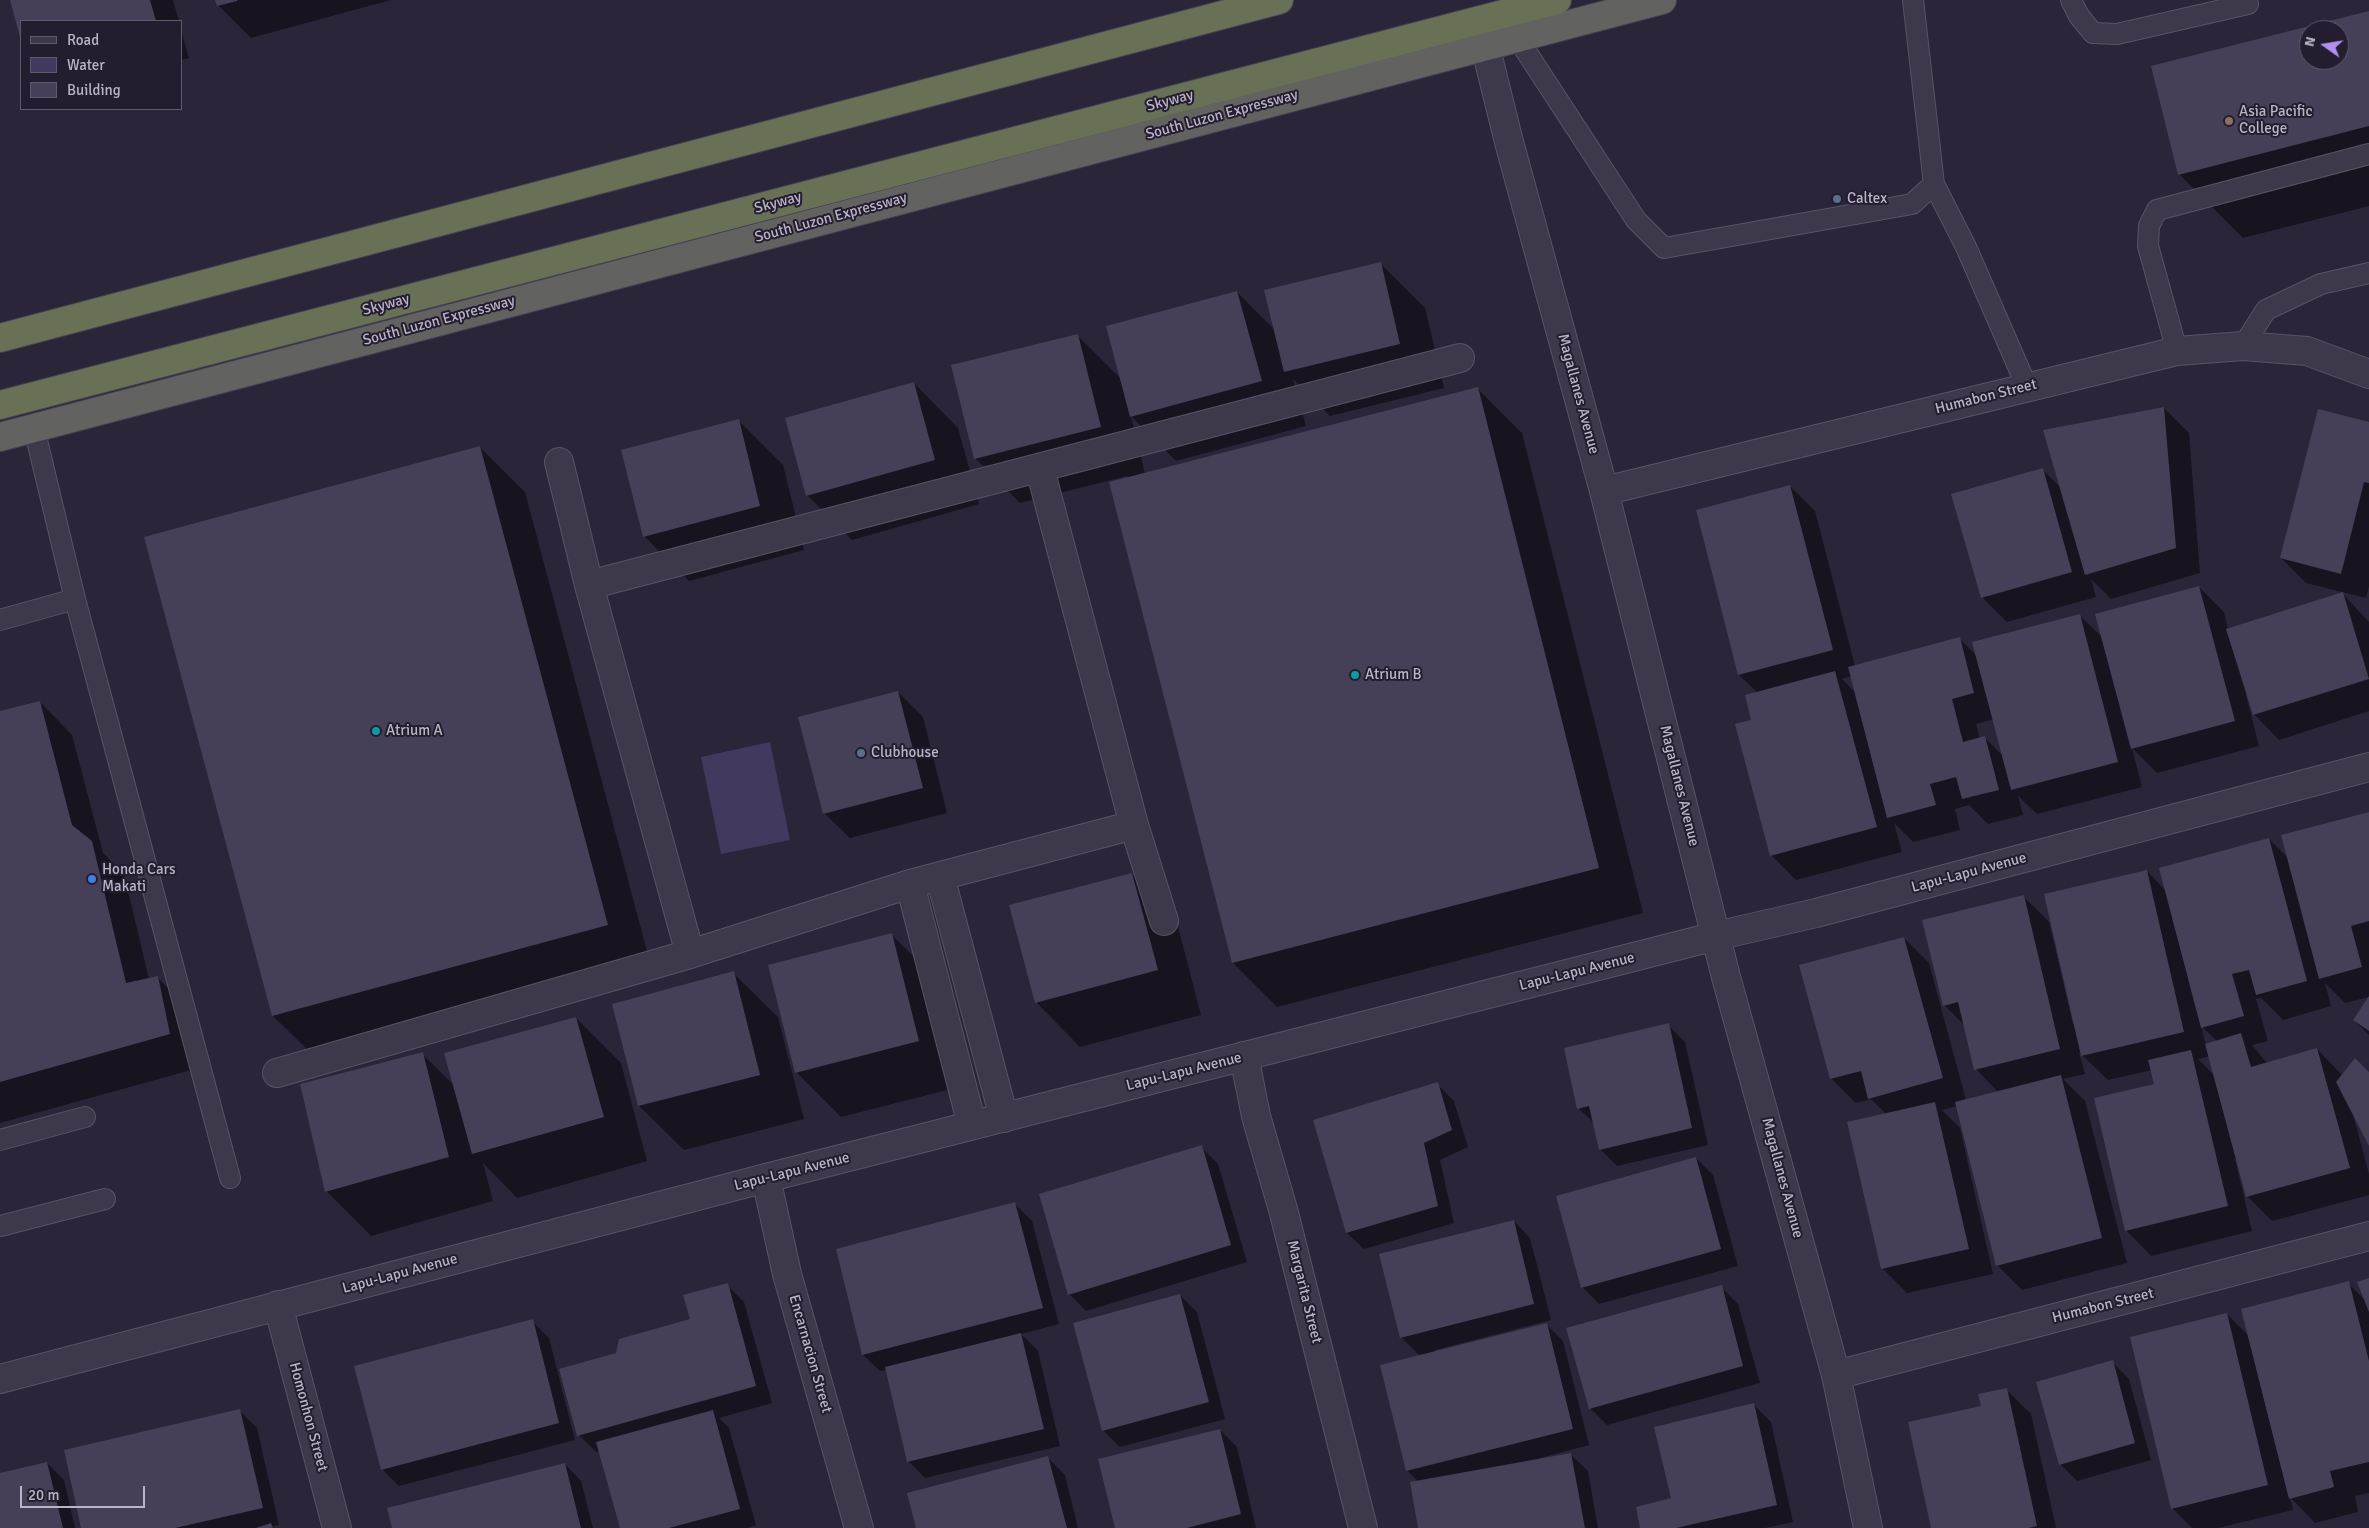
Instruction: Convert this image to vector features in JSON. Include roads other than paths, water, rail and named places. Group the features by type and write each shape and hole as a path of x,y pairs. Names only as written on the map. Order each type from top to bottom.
{"highway":[{"path":"0,332 1251,0"},
{"path":"0,338 1279,0"},
{"name":"Skyway","path":"0,405 1557,0"},
{"name":"South Luzon Expressway","path":"0,437 1662,0"}],"street":[{"name":"Magallanes Avenue","path":"1485,46 1604,491 1716,936 1836,1375 1868,1528"},
{"name":"Humabon Street","path":"1604,491 2177,351 2243,346 2307,351 2369,374"},
{"path":"590,585 1460,358"},
{"path":"559,462 590,585 690,954"},
{"path":"1040,469 1134,825 1164,921"},
{"name":"Lapu-Lapu Avenue","path":"0,1379 972,1125 1716,936 1816,913 2369,767"},
{"path":"277,1073 690,954 910,884 1134,825"},
{"path":"940,876 1004,1118"},
{"path":"910,884 972,1125"},
{"name":"Margarita Street","path":"1244,1056 1256,1116 1286,1223 1363,1528"},
{"name":"Encarnacion Street","path":"766,1178 788,1274 859,1528"},
{"name":"Humabon Street","path":"1836,1375 2369,1236"},
{"name":"Homonhon Street","path":"278,1305 337,1528"}],"lane":[{"path":"1913,0 1934,184 1966,247 2027,387"},
{"path":"2071,0 2079,16 2093,33 2117,34 2248,4"},
{"path":"1518,39 1636,220 1664,248 1912,204 1934,184"},
{"path":"2177,351 2148,246 2149,226 2157,210 2369,154"},
{"path":"2243,346 2266,310 2321,284 2369,273"},
{"path":"34,428 75,599 230,1178"},
{"path":"0,620 75,599"},
{"path":"0,1140 85,1117"},
{"path":"0,1226 105,1199"}],"water":[{"path":"770,742 790,840 721,854 701,757"}],"place":[{"name":"Asia Pacific College","path":"2229,121"},
{"name":"Caltex","path":"1837,199"},
{"name":"Atrium B","path":"1355,675"},
{"name":"Atrium A","path":"376,731"},
{"name":"Clubhouse","path":"861,753"},
{"name":"Honda Cars Makati","path":"92,879"}]}
